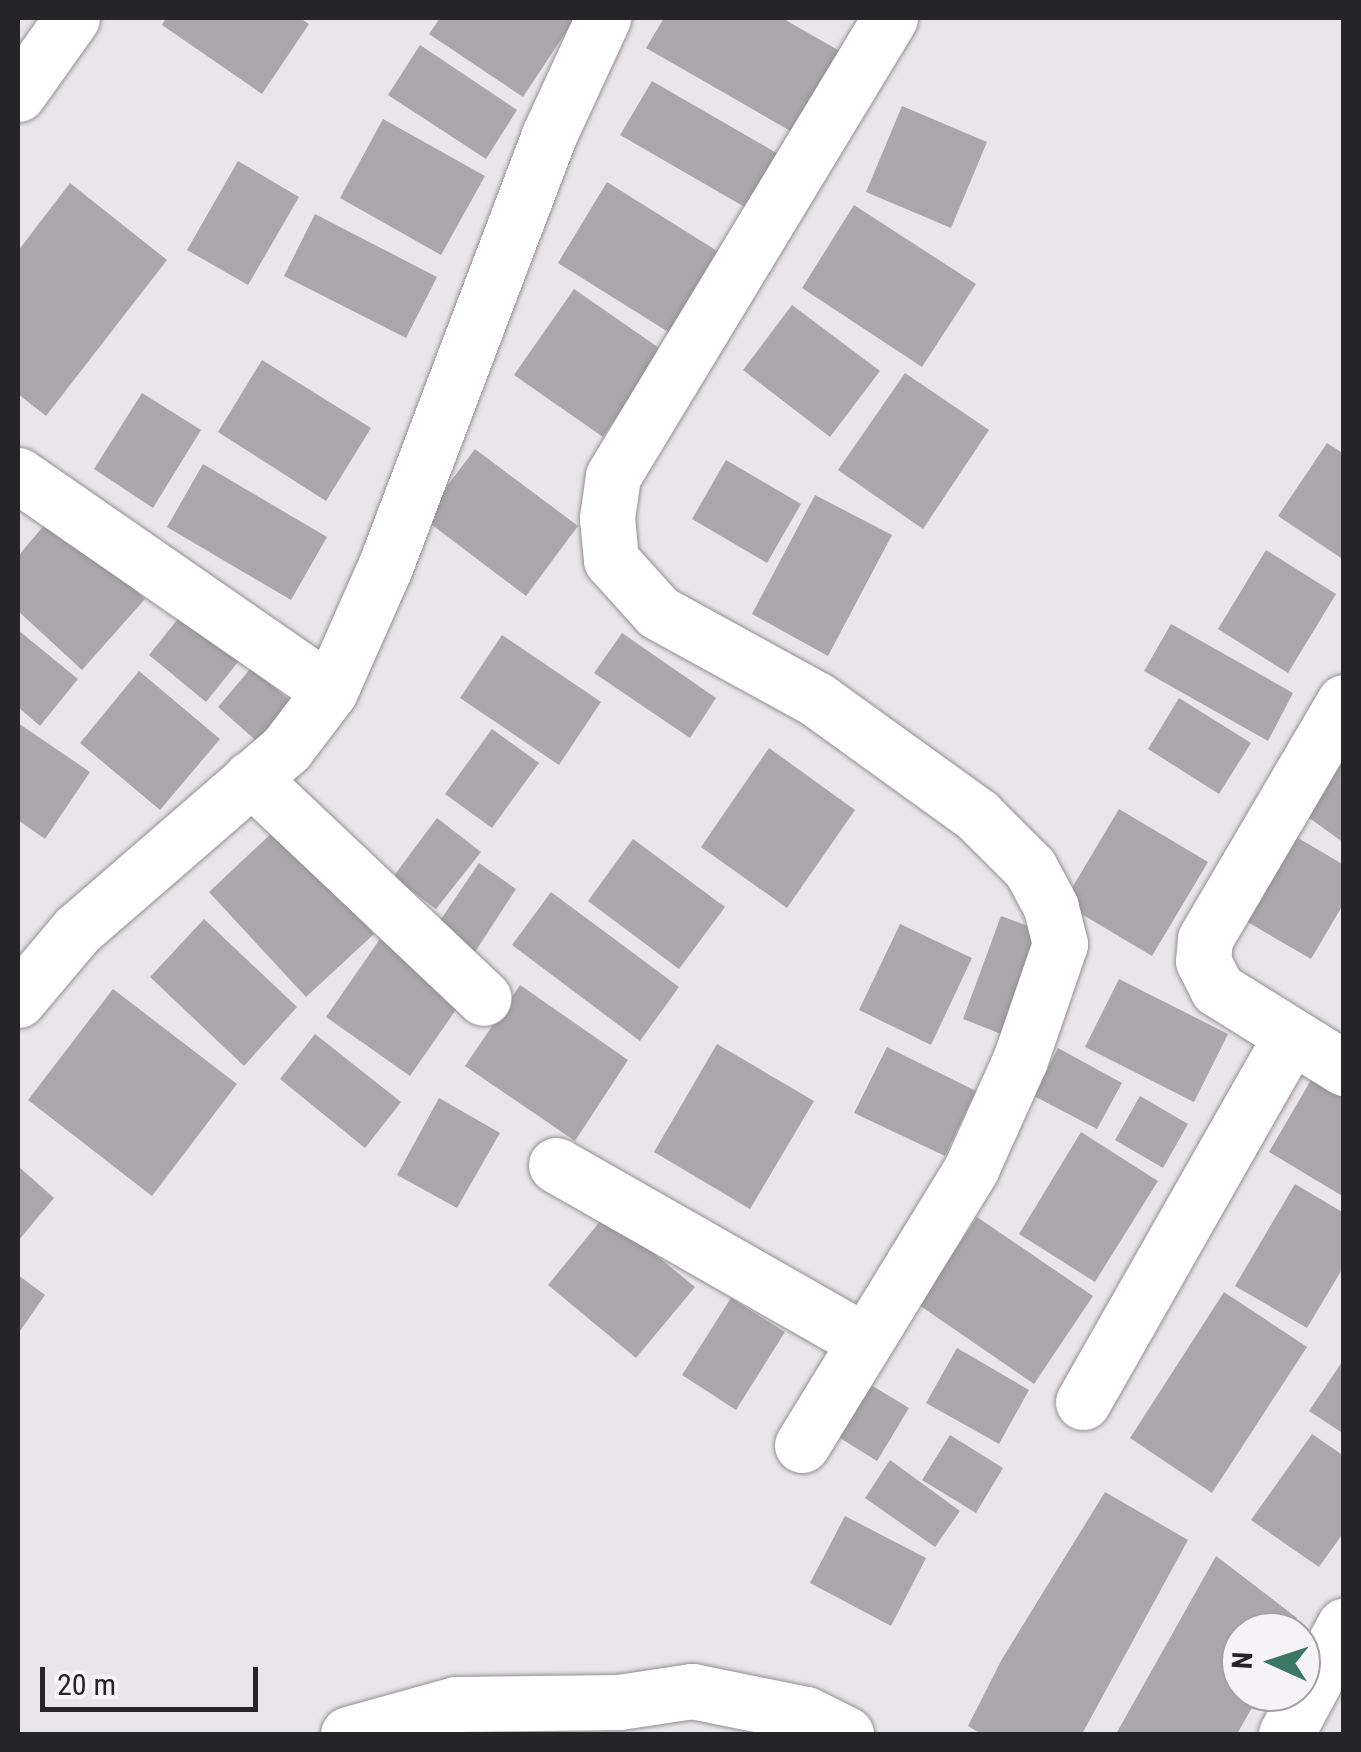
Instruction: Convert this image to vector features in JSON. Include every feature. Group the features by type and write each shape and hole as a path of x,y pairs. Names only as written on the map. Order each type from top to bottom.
{"street":[{"path":"18,94 72,18"},
{"path":"18,1000 77,930 286,748 330,692 384,567 549,134 603,18"},
{"path":"802,1444 971,1168 1020,1060 1060,944 1051,908 1030,868 977,815 816,699 658,612 611,560 607,518 613,476 890,18"},
{"path":"18,475 330,692"},
{"path":"1344,702 1205,938 1206,975 1217,989 1344,1068"},
{"path":"252,778 484,998"},
{"path":"1083,1402 1291,1036"},
{"path":"556,1165 865,1341"},
{"path":"1286,1734 1344,1626"},
{"path":"348,1734 456,1704 619,1718 692,1691 806,1714 846,1734"}],"building":[{"path":"166,18 300,18 309,24 262,94 162,25"},
{"path":"440,18 574,20 523,97 429,34"},
{"path":"664,18 782,18 852,58 806,140 646,48"},
{"path":"420,45 517,110 486,159 388,95"},
{"path":"652,81 794,163 762,217 620,135"},
{"path":"902,106 987,142 951,228 866,192"},
{"path":"383,119 485,176 441,255 340,198"},
{"path":"238,161 299,197 248,285 187,250"},
{"path":"607,182 730,259 681,340 558,263"},
{"path":"70,183 167,260 46,416 18,394 18,251"},
{"path":"854,205 976,284 922,367 802,288"},
{"path":"315,214 437,277 406,338 284,276"},
{"path":"574,289 662,350 603,437 514,375"},
{"path":"792,305 880,371 830,437 743,370"},
{"path":"262,360 371,428 326,501 218,432"},
{"path":"905,373 989,430 923,529 838,470"},
{"path":"142,393 201,430 153,508 94,469"},
{"path":"1327,443 1344,454 1344,560 1278,516"},
{"path":"475,449 578,526 526,596 423,518"},
{"path":"726,460 801,504 767,563 692,519"},
{"path":"203,464 327,537 291,600 167,527"},
{"path":"815,495 892,535 828,656 752,614"},
{"path":"52,516 145,599 82,670 18,611 18,556"},
{"path":"1266,550 1336,594 1288,673 1218,629"},
{"path":"185,610 242,657 206,702 149,655"},
{"path":"1171,624 1293,693 1268,741 1144,671"},
{"path":"18,630 78,679 40,726 18,707"},
{"path":"622,633 716,698 690,738 594,673"},
{"path":"502,635 601,702 559,765 460,698"},
{"path":"251,668 294,704 260,744 218,707"},
{"path":"139,671 220,739 160,810 80,743"},
{"path":"1179,698 1251,743 1219,794 1148,749"},
{"path":"18,723 90,772 45,839 18,820"},
{"path":"1344,728 1344,843 1290,804"},
{"path":"492,729 539,763 492,828 445,794"},
{"path":"769,748 855,810 787,908 701,847"},
{"path":"1119,809 1208,862 1152,956 1063,903"},
{"path":"437,818 481,852 436,909 393,877"},
{"path":"277,828 374,934 306,997 209,892"},
{"path":"1293,835 1344,865 1344,903 1311,959 1244,920"},
{"path":"633,839 725,907 679,969 588,901"},
{"path":"479,863 516,889 473,955 435,928"},
{"path":"551,892 679,987 640,1041 512,945"},
{"path":"1001,916 1053,935 1014,1039 963,1019"},
{"path":"204,919 297,1007 244,1066 150,977"},
{"path":"900,924 972,958 931,1045 859,1010"},
{"path":"380,939 464,998 410,1076 326,1017"},
{"path":"1119,979 1228,1034 1194,1102 1085,1047"},
{"path":"520,985 628,1060 575,1141 465,1066"},
{"path":"113,989 237,1084 152,1196 28,1100"},
{"path":"315,1034 401,1102 365,1148 280,1079"},
{"path":"717,1044 814,1101 750,1209 654,1152"},
{"path":"887,1047 976,1091 945,1156 854,1113"},
{"path":"1058,1048 1122,1083 1097,1129 1034,1096"},
{"path":"1315,1073 1344,1090 1344,1197 1269,1152"},
{"path":"1140,1096 1188,1124 1163,1168 1115,1140"},
{"path":"439,1098 500,1133 457,1208 397,1175"},
{"path":"1081,1132 1158,1181 1095,1282 1019,1234"},
{"path":"18,1166 54,1198 18,1241"},
{"path":"1295,1184 1344,1213 1344,1266 1307,1328 1235,1286"},
{"path":"606,1214 695,1287 636,1358 548,1285"},
{"path":"977,1217 1093,1296 1034,1384 919,1305"},
{"path":"18,1275 45,1295 18,1334"},
{"path":"1224,1292 1307,1347 1212,1493 1130,1438"},
{"path":"731,1298 785,1332 736,1410 682,1375"},
{"path":"957,1348 1029,1390 999,1444 926,1403"},
{"path":"1344,1359 1344,1434 1309,1411"},
{"path":"856,1376 909,1408 877,1461 824,1428"},
{"path":"1312,1434 1344,1456 1344,1532 1319,1567 1251,1520"},
{"path":"950,1435 1003,1468 976,1513 922,1480"},
{"path":"890,1460 960,1511 935,1547 865,1498"},
{"path":"1105,1492 1188,1540 1082,1734 981,1734 968,1726 1002,1659"},
{"path":"845,1516 926,1558 891,1626 810,1583"},
{"path":"1216,1556 1289,1612 1221,1612 1221,1712 1250,1712 1237,1734 1116,1734"}]}
